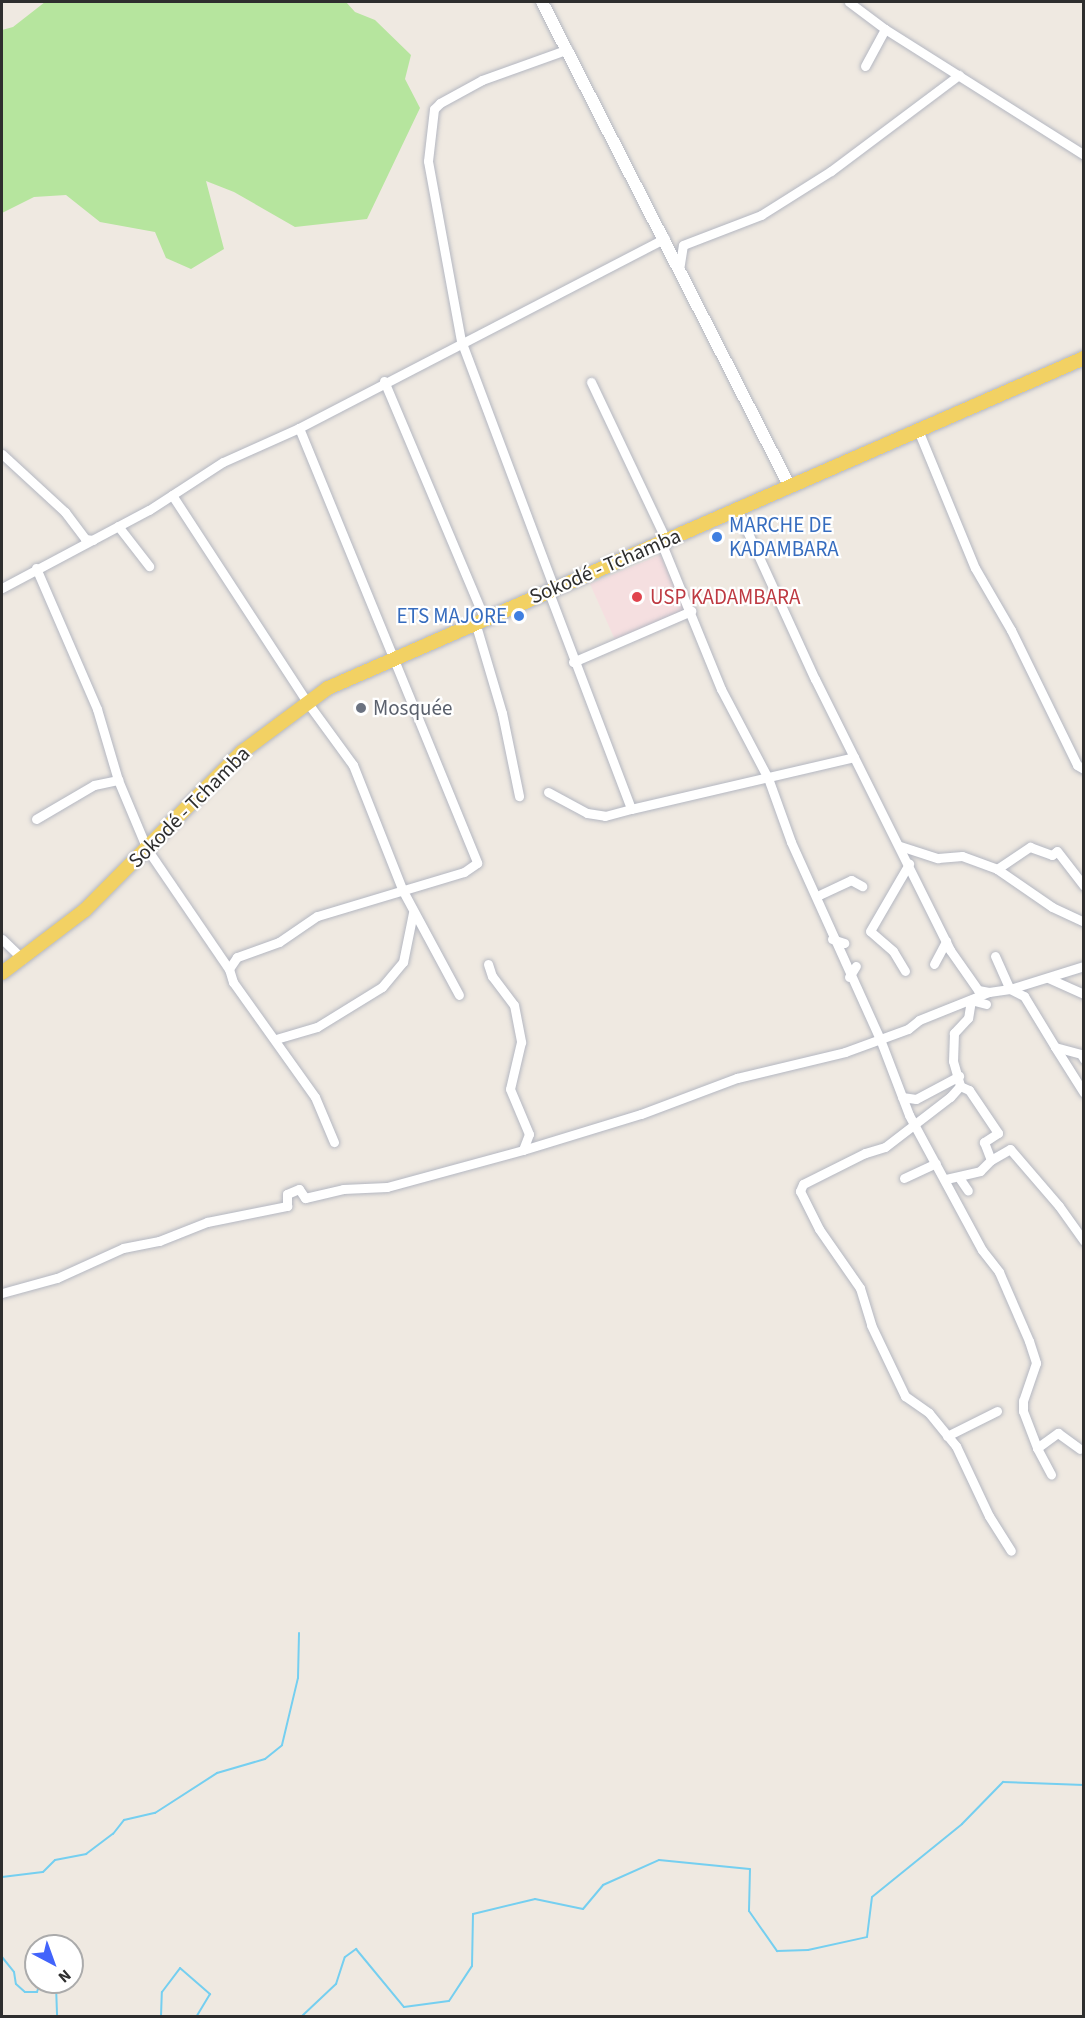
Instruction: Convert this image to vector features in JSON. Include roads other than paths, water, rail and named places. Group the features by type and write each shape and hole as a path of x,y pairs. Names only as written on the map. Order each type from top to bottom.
{"main road":[{"path":"542,2 665,238 678,271 790,487"},
{"name":"Sokodé - Tchamba","path":"2,973 85,910 242,752 307,702 394,657 1083,358"}],"street":[{"path":"849,2 885,29 1083,155"},
{"path":"865,66 885,29"},
{"path":"568,49 483,80 434,109 428,174 461,341 551,589 573,662 614,756 631,809"},
{"path":"678,271 683,245 761,215 831,171 959,75"},
{"path":"2,588 118,526 223,462 299,428 461,341 665,238"},
{"path":"384,381 479,620 502,713 519,796"},
{"path":"591,382 664,541 721,689 768,778 791,842 817,896 832,939 849,977 880,1040 914,1124 946,1179 982,1250 999,1272 1029,1341 1036,1363 1023,1401 1023,1411 1037,1448 1051,1474"},
{"path":"229,969 237,957 279,942 317,916 464,872 477,863 299,428"},
{"path":"918,430 975,568 1011,630 1077,765 1083,769"},
{"path":"2,454 65,512 85,539 93,540"},
{"path":"172,495 307,702 353,765 413,913 459,995"},
{"path":"737,509 854,758 946,941 973,983 989,992"},
{"path":"118,526 149,566"},
{"path":"36,568 97,709 118,780 147,849 229,969 233,982 276,1039 315,1097 334,1142"},
{"path":"573,662 691,611"},
{"path":"548,792 587,813 605,816 854,758"},
{"path":"36,819 94,785 118,780"},
{"path":"900,846 938,858 962,856 997,869 1052,907 1083,922"},
{"path":"997,869 1030,847 1052,855 1057,851 1083,886"},
{"path":"905,971 893,951 870,931 895,886 906,875 909,864"},
{"path":"817,896 851,880 862,886"},
{"path":"276,1039 317,1027 382,987 403,962 413,913"},
{"path":"2,939 23,959"},
{"path":"832,939 844,943"},
{"path":"934,964 946,941"},
{"path":"995,956 1010,989 1024,996 1083,1093"},
{"path":"488,964 492,976 514,1005 521,1042 510,1089 529,1134 523,1150"},
{"path":"849,977 856,966"},
{"path":"2,1293 57,1278 123,1248 159,1241 202,1223 286,1206 287,1194 299,1189 305,1198 343,1190 387,1186 523,1150 641,1114 737,1078 880,1040 989,992 1010,989 1083,966"},
{"path":"1048,978 1083,994"},
{"path":"972,1000 986,1004"},
{"path":"960,1086 951,1042 954,1033 968,1018 972,1000"},
{"path":"1055,1047 1081,1054 1083,1059"},
{"path":"902,1097 916,1099 959,1076"},
{"path":"960,1086 885,1147 865,1153 803,1184 800,1191 819,1229 860,1288 871,1325 905,1396 929,1413 948,1436 1011,1551"},
{"path":"960,1086 969,1090 1010,1149 1059,1206 1083,1241"},
{"path":"991,1160 984,1142 998,1133"},
{"path":"946,1179 960,1179 980,1171 991,1160 1010,1149"},
{"path":"904,1178 936,1163"},
{"path":"960,1179 968,1191"},
{"path":"948,1436 996,1411"},
{"path":"1037,1448 1058,1433 1068,1440 1077,1452"}],"waterway":[{"path":"2,1877 43,1872 55,1860 86,1854 113,1834 124,1820 155,1813 217,1773 265,1759 282,1745 298,1678 299,1633"},
{"path":"302,2016 336,1984 345,1957 356,1949 404,2007 449,2001 472,1966 473,1914 535,1899 583,1909 603,1885 659,1860 750,1869 749,1911 777,1951 808,1950 867,1937 872,1897 962,1824 1003,1782 1084,1785"},
{"path":"2,1957 14,1972 16,1984 25,1992 37,1992 40,1983 56,1985 57,2016"},
{"path":"161,2016 162,1992 180,1968 210,1994 197,2016"}],"place":[{"name":"MARCHE DE KADAMBARA","path":"717,537"},
{"name":"USP KADAMBARA","path":"637,597"},
{"name":"ETS MAJORE","path":"519,616"},
{"name":"Mosquée","path":"361,708"}]}
